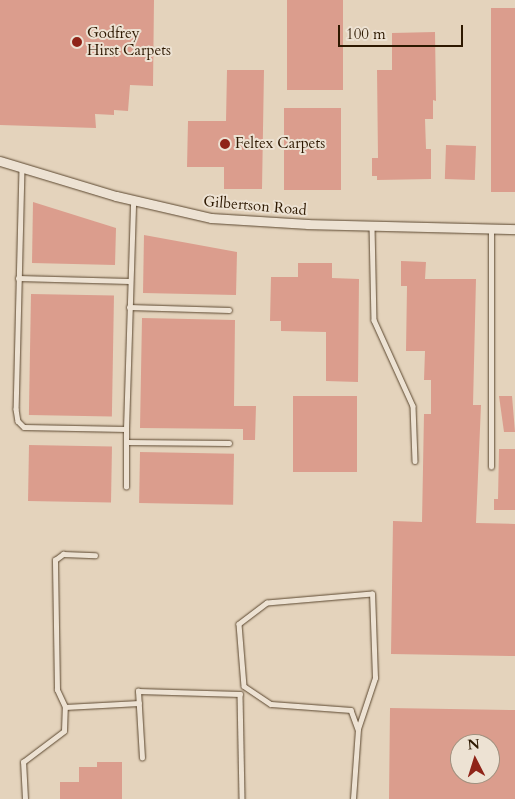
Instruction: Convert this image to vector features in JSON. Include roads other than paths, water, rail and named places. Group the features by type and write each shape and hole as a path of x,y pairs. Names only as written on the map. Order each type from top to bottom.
{"street":[{"name":"Gilbertson Road","path":"0,161 132,200 211,218 372,226 515,229"}],"lane":[{"path":"22,168 18,278 18,421 24,428 34,429 126,429"},
{"path":"126,488 132,200"},
{"path":"372,226 374,320 413,406 415,461"},
{"path":"491,229 491,467"},
{"path":"18,278 130,281"},
{"path":"129,307 229,310"},
{"path":"126,442 229,444"},
{"path":"25,799 23,762 64,731 65,707 57,690 55,560 63,554 95,555"},
{"path":"353,799 358,729 375,678 372,594 267,603 239,624 244,686 271,704 351,710 358,729"},
{"path":"142,758 138,691 240,694 242,799"},
{"path":"65,707 139,703"}],"place":[{"name":"Godfrey Hirst Carpets","path":"77,42"},
{"name":"Feltex Carpets","path":"225,144"}]}
